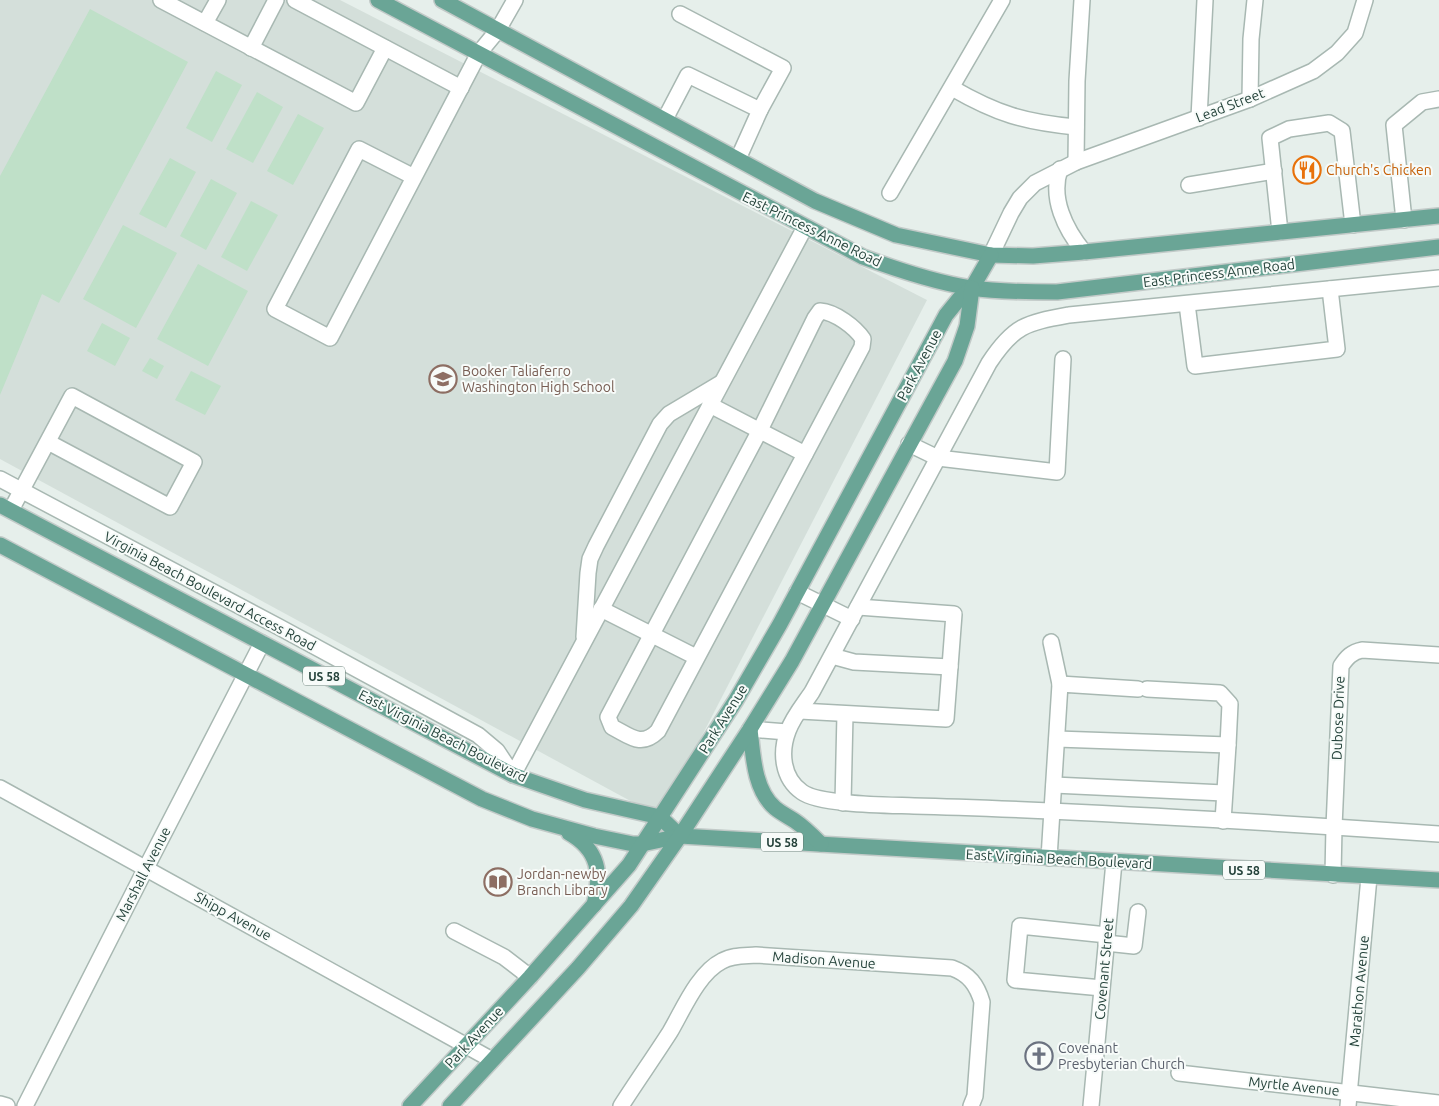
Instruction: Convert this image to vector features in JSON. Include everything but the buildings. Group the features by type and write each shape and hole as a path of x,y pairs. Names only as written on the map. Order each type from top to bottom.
{"main road":[{"name":"East Princess Anne Road","path":"378,0 863,257 898,270 945,283 1014,292 1057,292 1439,247"},
{"name":"East Princess Anne Road","path":"442,0 815,200 896,235 991,255 1033,256 1439,216"},
{"name":"Park Avenue","path":"410,1106 530,977 629,865 736,700 797,592 946,315 959,299 972,288 991,255"},
{"name":"Park Avenue","path":"450,1106 578,968 631,906 680,836 750,729 792,661 955,361 970,315 972,288"},
{"name":"East Virginia Beach Boulevard","path":"4,509 513,775 585,800 660,817"},
{"name":"East Virginia Beach Boulevard","path":"0,545 482,799 508,811 554,826 594,836 642,844 680,836 1439,880"},
{"path":"750,729 760,787 765,796 775,808 797,822 821,844"},
{"path":"660,817 680,836"},
{"path":"554,826 579,839 590,850 596,863 598,880 598,891 593,906"}],"street":[{"path":"161,0 356,103 386,48"},
{"path":"205,23 218,0"},
{"path":"251,48 276,0"},
{"path":"295,0 461,88"},
{"path":"414,178 359,149 275,309 330,338 480,53 498,30 515,0"},
{"path":"890,193 1002,0"},
{"path":"1076,162 1082,0"},
{"path":"1199,118 1205,0"},
{"path":"1250,99 1251,39 1255,0"},
{"name":"Lead Street","path":"991,255 1020,198 1035,183 1076,162 1250,99 1313,71 1337,54 1355,33 1365,0"},
{"path":"680,14 783,68 760,110 738,159"},
{"path":"664,119 688,75 760,110"},
{"path":"952,88 980,104 1010,116 1041,124 1076,127"},
{"path":"1404,220 1394,125 1422,102 1439,99"},
{"path":"1280,232 1270,138 1289,129 1329,123 1342,131 1353,225"},
{"path":"1060,169 1057,179 1061,213 1072,238 1084,252"},
{"path":"1189,185 1274,171"},
{"path":"513,775 805,227"},
{"path":"1439,278 1069,316 1036,321 1018,330 1003,342 989,363 832,656 788,732 784,744 786,773 793,784 803,793 843,803 1053,811 1439,834"},
{"path":"1187,304 1195,366 1338,349 1330,289"},
{"path":"820,311 828,312 858,332 863,339 862,347 805,454 658,731 651,739 639,740 612,727 608,717 760,430 814,318 820,311"},
{"path":"909,444 938,458 1056,472 1063,359"},
{"path":"583,643 590,559 655,433 669,414 722,382"},
{"path":"4,509 22,490 72,396 194,462 170,507 48,442"},
{"path":"710,405 805,454"},
{"name":"Virginia Beach Boulevard Access Road","path":"0,479 478,735 497,751 513,775"},
{"path":"797,592 822,605 855,613 954,614 946,720 800,711"},
{"path":"601,609 696,657"},
{"path":"1049,858 1060,684 1051,642"},
{"name":"Marshall Avenue","path":"25,1106 262,643"},
{"name":"Dubose Drive","path":"1334,875 1334,827 1341,666 1354,651 1362,650 1439,655"},
{"path":"832,656 854,662 950,667"},
{"path":"1060,684 1220,693 1230,704 1223,821"},
{"path":"843,803 845,714"},
{"path":"750,729 788,732"},
{"path":"1057,739 1228,745"},
{"path":"1054,785 1224,793"},
{"name":"Shipp Avenue","path":"0,788 492,1060"},
{"name":"Covenant Street","path":"1092,1106 1114,862"},
{"name":"Marathon Avenue","path":"1348,1099 1369,877"},
{"path":"1102,988 1015,980 1020,926 1107,939 1134,946 1138,912"},
{"path":"454,931 504,957 530,977"},
{"name":"Madison Avenue","path":"621,1106 702,979 722,961 734,956 756,955 952,968 972,980 982,1002 975,1096 971,1106"},
{"name":"Myrtle Avenue","path":"1179,1073 1348,1099 1439,1103"},
{"path":"0,1104 6,1106"}],"shaded area":[{"name":"Booker Taliaferro Washington High School","path":"0,0 340,0 927,300 660,817 0,459"}],"green space":[{"path":"90,9 188,62 59,303 42,294 0,395 0,176"},
{"path":"216,71 242,85 212,142 186,128"},
{"path":"257,92 283,107 253,163 226,149"},
{"path":"298,114 324,128 293,185 267,171"},
{"path":"170,158 196,172 166,228 139,214"},
{"path":"211,179 237,193 206,250 180,236"},
{"path":"251,201 278,215 247,271 221,257"},
{"path":"123,225 177,253 136,328 83,299"},
{"path":"198,264 248,291 208,366 157,339"},
{"path":"102,323 130,338 115,366 87,351"},
{"path":"150,358 164,366 157,379 142,371"},
{"path":"191,371 221,386 205,415 175,400"}],"place":[{"name":"Church's Chicken","path":"1307,170"},
{"name":"Booker Taliaferro Washington High School","path":"443,379"},
{"name":"Jordan-newby Branch Library","path":"498,882"},
{"name":"Covenant Presbyterian Church","path":"1039,1056"}]}
